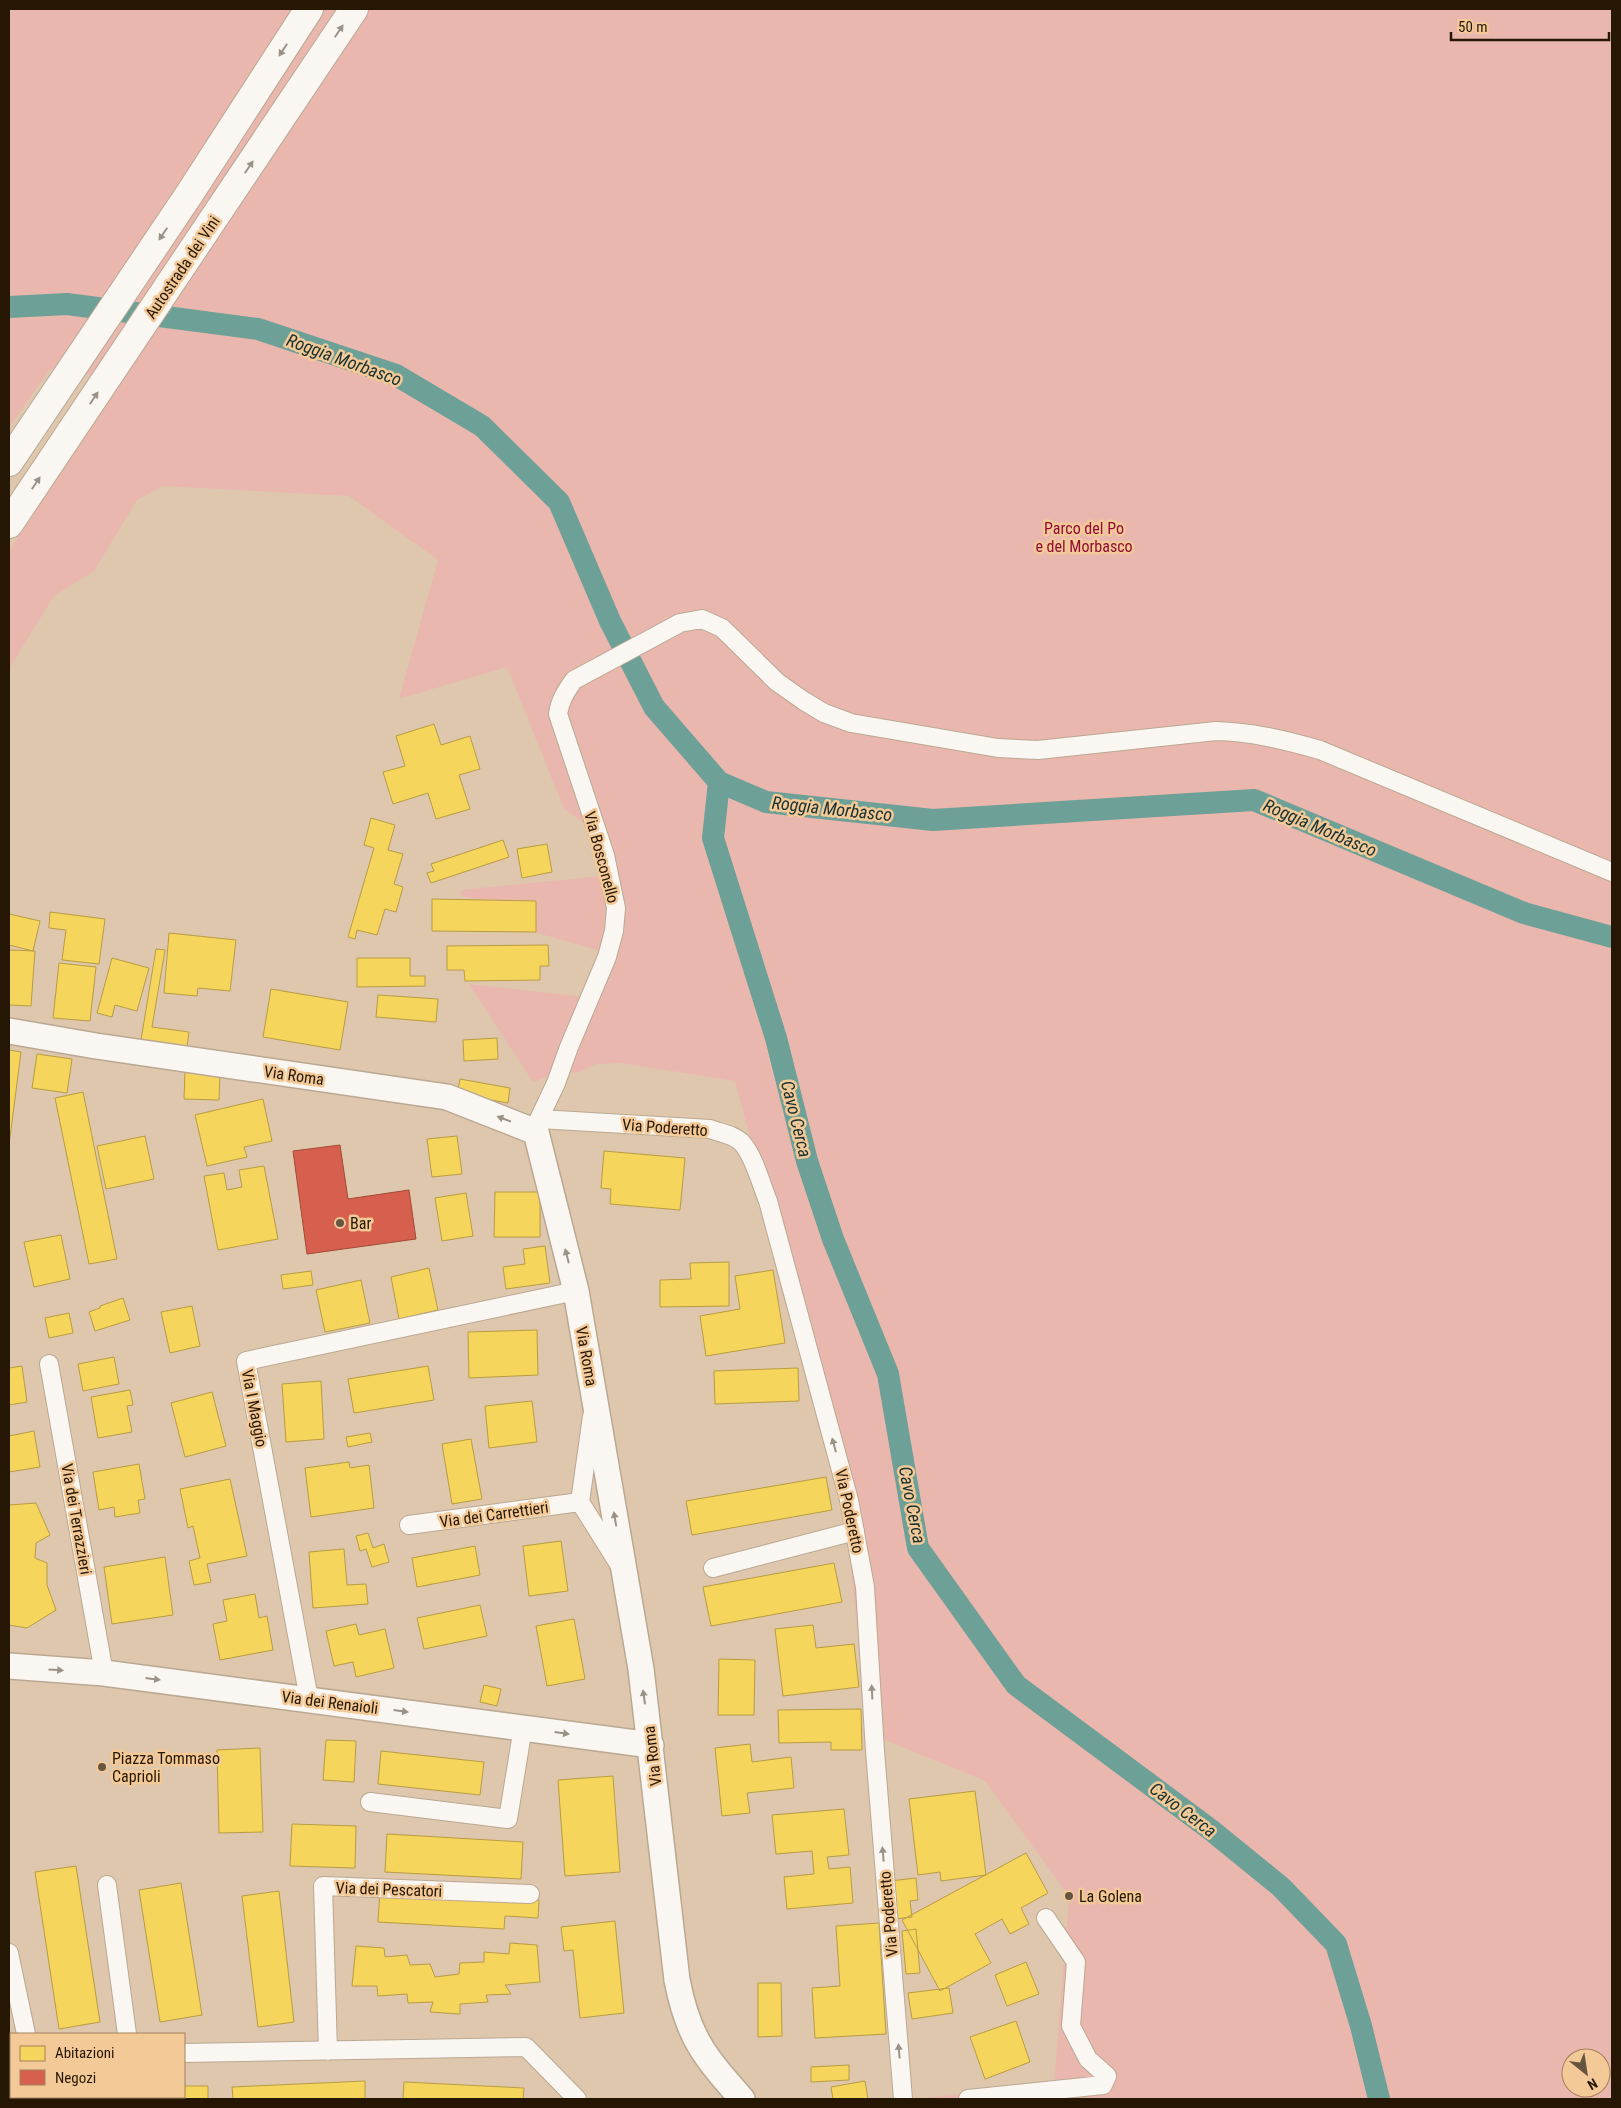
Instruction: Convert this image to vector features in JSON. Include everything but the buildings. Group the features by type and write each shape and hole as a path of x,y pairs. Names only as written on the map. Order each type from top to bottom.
{"highway":[{"path":"9,462 190,193 309,9"},
{"name":"Autostrada dei Vini","path":"9,524 354,9"}],"street":[{"name":"Via Bosconello","path":"538,1126 607,957 614,931 616,908 605,855 558,714 564,693 574,680 680,623 702,619 722,628 777,682 824,713 851,723 998,748 1030,750 1078,747 1216,730 1245,732 1272,737 1320,750 1612,872"},
{"name":"Via Roma","path":"9,1031 96,1046 447,1097 538,1126 576,1291 641,1669 677,1980 682,2005 697,2043 709,2062 742,2099"},
{"name":"Via Poderetto","path":"538,1126 710,1130 730,1136 742,1143 768,1201 849,1500 865,1587 875,1751 903,2099"},
{"name":"Via I Maggio","path":"308,1698 246,1362 576,1291"},
{"name":"Via dei Terrazzieri","path":"49,1364 104,1673"},
{"path":"595,1401 580,1502 624,1573"},
{"name":"Via dei Carrettieri","path":"409,1526 580,1502"},
{"path":"713,1568 855,1531"},
{"name":"Via dei Renaioli","path":"9,1666 104,1673 308,1698 651,1745"},
{"path":"370,1802 508,1819 522,1727"},
{"path":"107,1885 127,2033"},
{"name":"Via dei Pescatori","path":"328,2051 323,1886 530,1894"},
{"path":"968,2099 1104,2085 1107,2076 1088,2059 1071,2026 1076,1962 1046,1918"},
{"path":"9,1953 26,2033"},
{"path":"185,2053 526,2047 577,2099"}],"green space":[{"name":"Parco del Po e del Morbasco","path":"9,9 1612,9 1612,2099 914,2099 1054,2084 1069,1896 985,1781 868,1733 842,1482 735,1081 621,1063 596,1064 577,1073 561,1071 533,1082 469,984 586,997 604,952 534,932 537,911 461,896 461,890 611,875 594,830 564,809 507,667 399,699 438,560 349,496 163,486 137,500 94,571 54,596 9,669 9,551 122,380 50,369 9,427"},
{"path":"10,2071 10,2098 47,2099 9,2099"}],"waterway":[{"name":"Cavo Cerca","path":"9,307 67,304 258,329 396,375 482,426 559,502 610,621 654,707 719,782 766,802 933,820 1254,800 1524,913 1612,937"},
{"name":"Cavo Cerca","path":"719,782 713,838 776,1038 807,1161 833,1239 888,1374 918,1548 1016,1685 1211,1830 1281,1887 1336,1944 1361,2026 1379,2099"}],"place":[{"name":"Bar","path":"340,1223"},
{"name":"Piazza Tommaso Caprioli","path":"102,1767"},
{"name":"La Golena","path":"1069,1896"}],"water label":[{"name":"Roggia Morbasco","path":"344,360"},
{"name":"Roggia Morbasco","path":"832,809"},
{"name":"Roggia Morbasco","path":"1320,828"}]}
